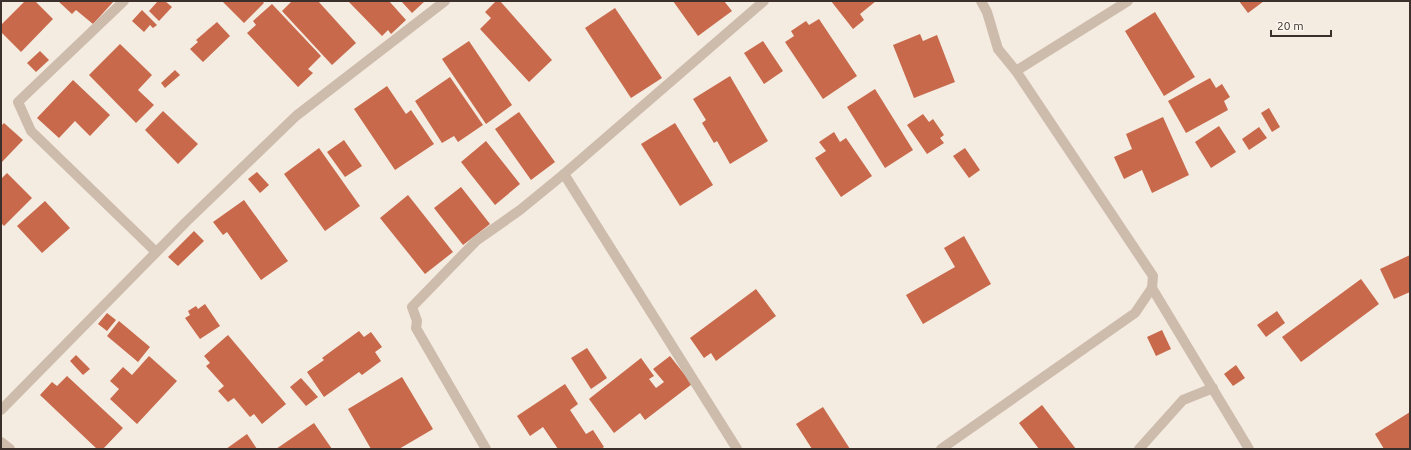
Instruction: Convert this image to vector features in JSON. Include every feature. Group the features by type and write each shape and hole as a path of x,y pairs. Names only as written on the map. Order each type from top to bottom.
{"street":[{"path":"124,1 18,102 31,131 156,252"},
{"path":"1,410 156,252 296,116 445,1"},
{"path":"486,449 416,328 417,321 412,307 476,241 520,210 564,174 764,1"},
{"path":"941,449 1135,313 1152,288 1153,276 1016,72 998,49 987,12 981,1"},
{"path":"1016,72 1128,1"},
{"path":"564,174 737,449"},
{"path":"1152,288 1249,449"},
{"path":"1139,449 1183,400 1213,388"},
{"path":"1,442 10,449"}],"building":[{"path":"25,1 35,1 53,19 21,52 1,32 1,25"},
{"path":"58,1 114,1 93,24 76,10 72,14"},
{"path":"158,1 165,1 172,7 159,21 149,11"},
{"path":"222,1 262,1 264,3 244,23"},
{"path":"292,1 318,1 356,43 332,65 282,11"},
{"path":"348,1 389,1 406,20 391,34 388,30 382,36"},
{"path":"401,1 425,1 412,13"},
{"path":"496,1 500,1 552,60 529,82 480,29 491,18 485,12"},
{"path":"673,1 724,1 732,11 698,36"},
{"path":"831,1 876,1 860,14 864,20 853,29"},
{"path":"1239,1 1264,1 1248,13"},
{"path":"272,4 321,56 308,69 313,73 298,87 247,33 256,25 253,21"},
{"path":"615,8 662,78 631,98 585,28"},
{"path":"142,10 157,25 153,28 150,25 144,32 132,21"},
{"path":"1155,12 1195,77 1164,96 1125,31"},
{"path":"819,19 857,76 823,99 785,42 794,36 791,31 806,21 809,25"},
{"path":"217,22 230,36 203,62 190,49 198,42 196,40"},
{"path":"920,34 923,41 937,35 955,82 914,98 893,45"},
{"path":"469,41 512,105 486,124 442,59"},
{"path":"763,41 783,71 764,84 744,53"},
{"path":"120,44 152,75 138,90 154,105 136,123 89,75"},
{"path":"40,51 49,60 36,72 27,63"},
{"path":"175,70 180,75 165,88 161,83"},
{"path":"730,76 768,141 730,164 717,141 714,143 702,123 706,120 693,99"},
{"path":"450,77 483,125 458,142 454,136 442,143 415,101"},
{"path":"1210,78 1216,88 1222,84 1230,97 1224,101 1228,110 1186,133 1168,101"},
{"path":"73,80 110,115 90,136 75,121 59,138 37,118"},
{"path":"387,86 406,114 411,110 434,144 395,170 354,109"},
{"path":"875,89 913,150 885,168 847,107"},
{"path":"1269,108 1280,127 1272,132 1261,113"},
{"path":"163,111 198,144 178,164 145,130"},
{"path":"519,112 555,162 531,180 495,129"},
{"path":"923,114 929,122 933,119 944,135 940,138 944,143 927,154 907,125"},
{"path":"1163,117 1189,175 1152,193 1142,170 1124,179 1114,157 1132,149 1126,134"},
{"path":"4,123 23,140 1,163 1,126"},
{"path":"675,123 713,185 680,206 641,144"},
{"path":"1219,126 1236,152 1211,168 1195,142"},
{"path":"1259,127 1267,138 1249,150 1242,139"},
{"path":"834,132 840,142 846,138 872,176 841,197 815,158 826,151 819,142"},
{"path":"344,140 362,166 345,177 327,152"},
{"path":"486,141 520,184 495,205 461,162"},
{"path":"319,148 360,206 325,231 284,174"},
{"path":"965,148 980,170 969,178 953,156"},
{"path":"257,172 269,185 260,193 248,179"},
{"path":"7,173 32,198 4,226 1,223 1,179"},
{"path":"461,187 490,224 463,245 434,208"},
{"path":"408,195 453,252 425,274 380,218"},
{"path":"244,200 288,261 261,280 227,232 223,235 213,222"},
{"path":"45,201 70,228 42,253 17,226"},
{"path":"194,231 204,241 178,266 168,257"},
{"path":"964,236 991,284 923,324 906,295 955,267 944,248"},
{"path":"1410,255 1410,292 1394,299 1380,269"},
{"path":"1361,279 1379,304 1301,362 1282,337"},
{"path":"756,289 776,316 716,361 711,353 704,358 690,338"},
{"path":"205,304 220,326 200,339 185,318 190,315 188,311 196,306 198,309"},
{"path":"1277,311 1285,323 1266,337 1257,325"},
{"path":"107,313 116,320 107,331 98,324"},
{"path":"119,321 150,347 138,362 107,336"},
{"path":"1162,330 1171,349 1156,356 1147,337"},
{"path":"359,331 364,337 371,332 382,347 375,352 381,361 362,375 359,372 324,397 307,372 324,360 322,358"},
{"path":"228,335 286,404 262,424 254,414 250,417 234,398 228,402 218,391 224,386 206,366 210,363 204,356"},
{"path":"587,348 607,378 591,389 571,358"},
{"path":"76,355 90,369 83,375 70,361"},
{"path":"149,356 177,381 137,424 110,399 119,389 110,381 123,367 132,375"},
{"path":"670,356 692,384 645,420 640,413 614,433 589,399 641,358 654,376 649,379 656,388 664,382 653,369"},
{"path":"1236,365 1245,378 1233,386 1224,374"},
{"path":"67,376 123,428 103,449 97,449 40,395 52,382 57,386"},
{"path":"402,377 433,429 399,449 371,449 348,409"},
{"path":"301,378 318,397 306,406 290,387"},
{"path":"565,384 578,404 570,410 586,434 593,430 604,447 601,449 558,449 543,427 530,436 517,416"},
{"path":"1042,405 1076,449 1039,449 1019,423"},
{"path":"823,407 850,449 812,449 796,424"},
{"path":"1410,412 1410,449 1384,449 1375,434"},
{"path":"314,423 332,449 276,449"},
{"path":"247,434 257,449 226,449"}]}
